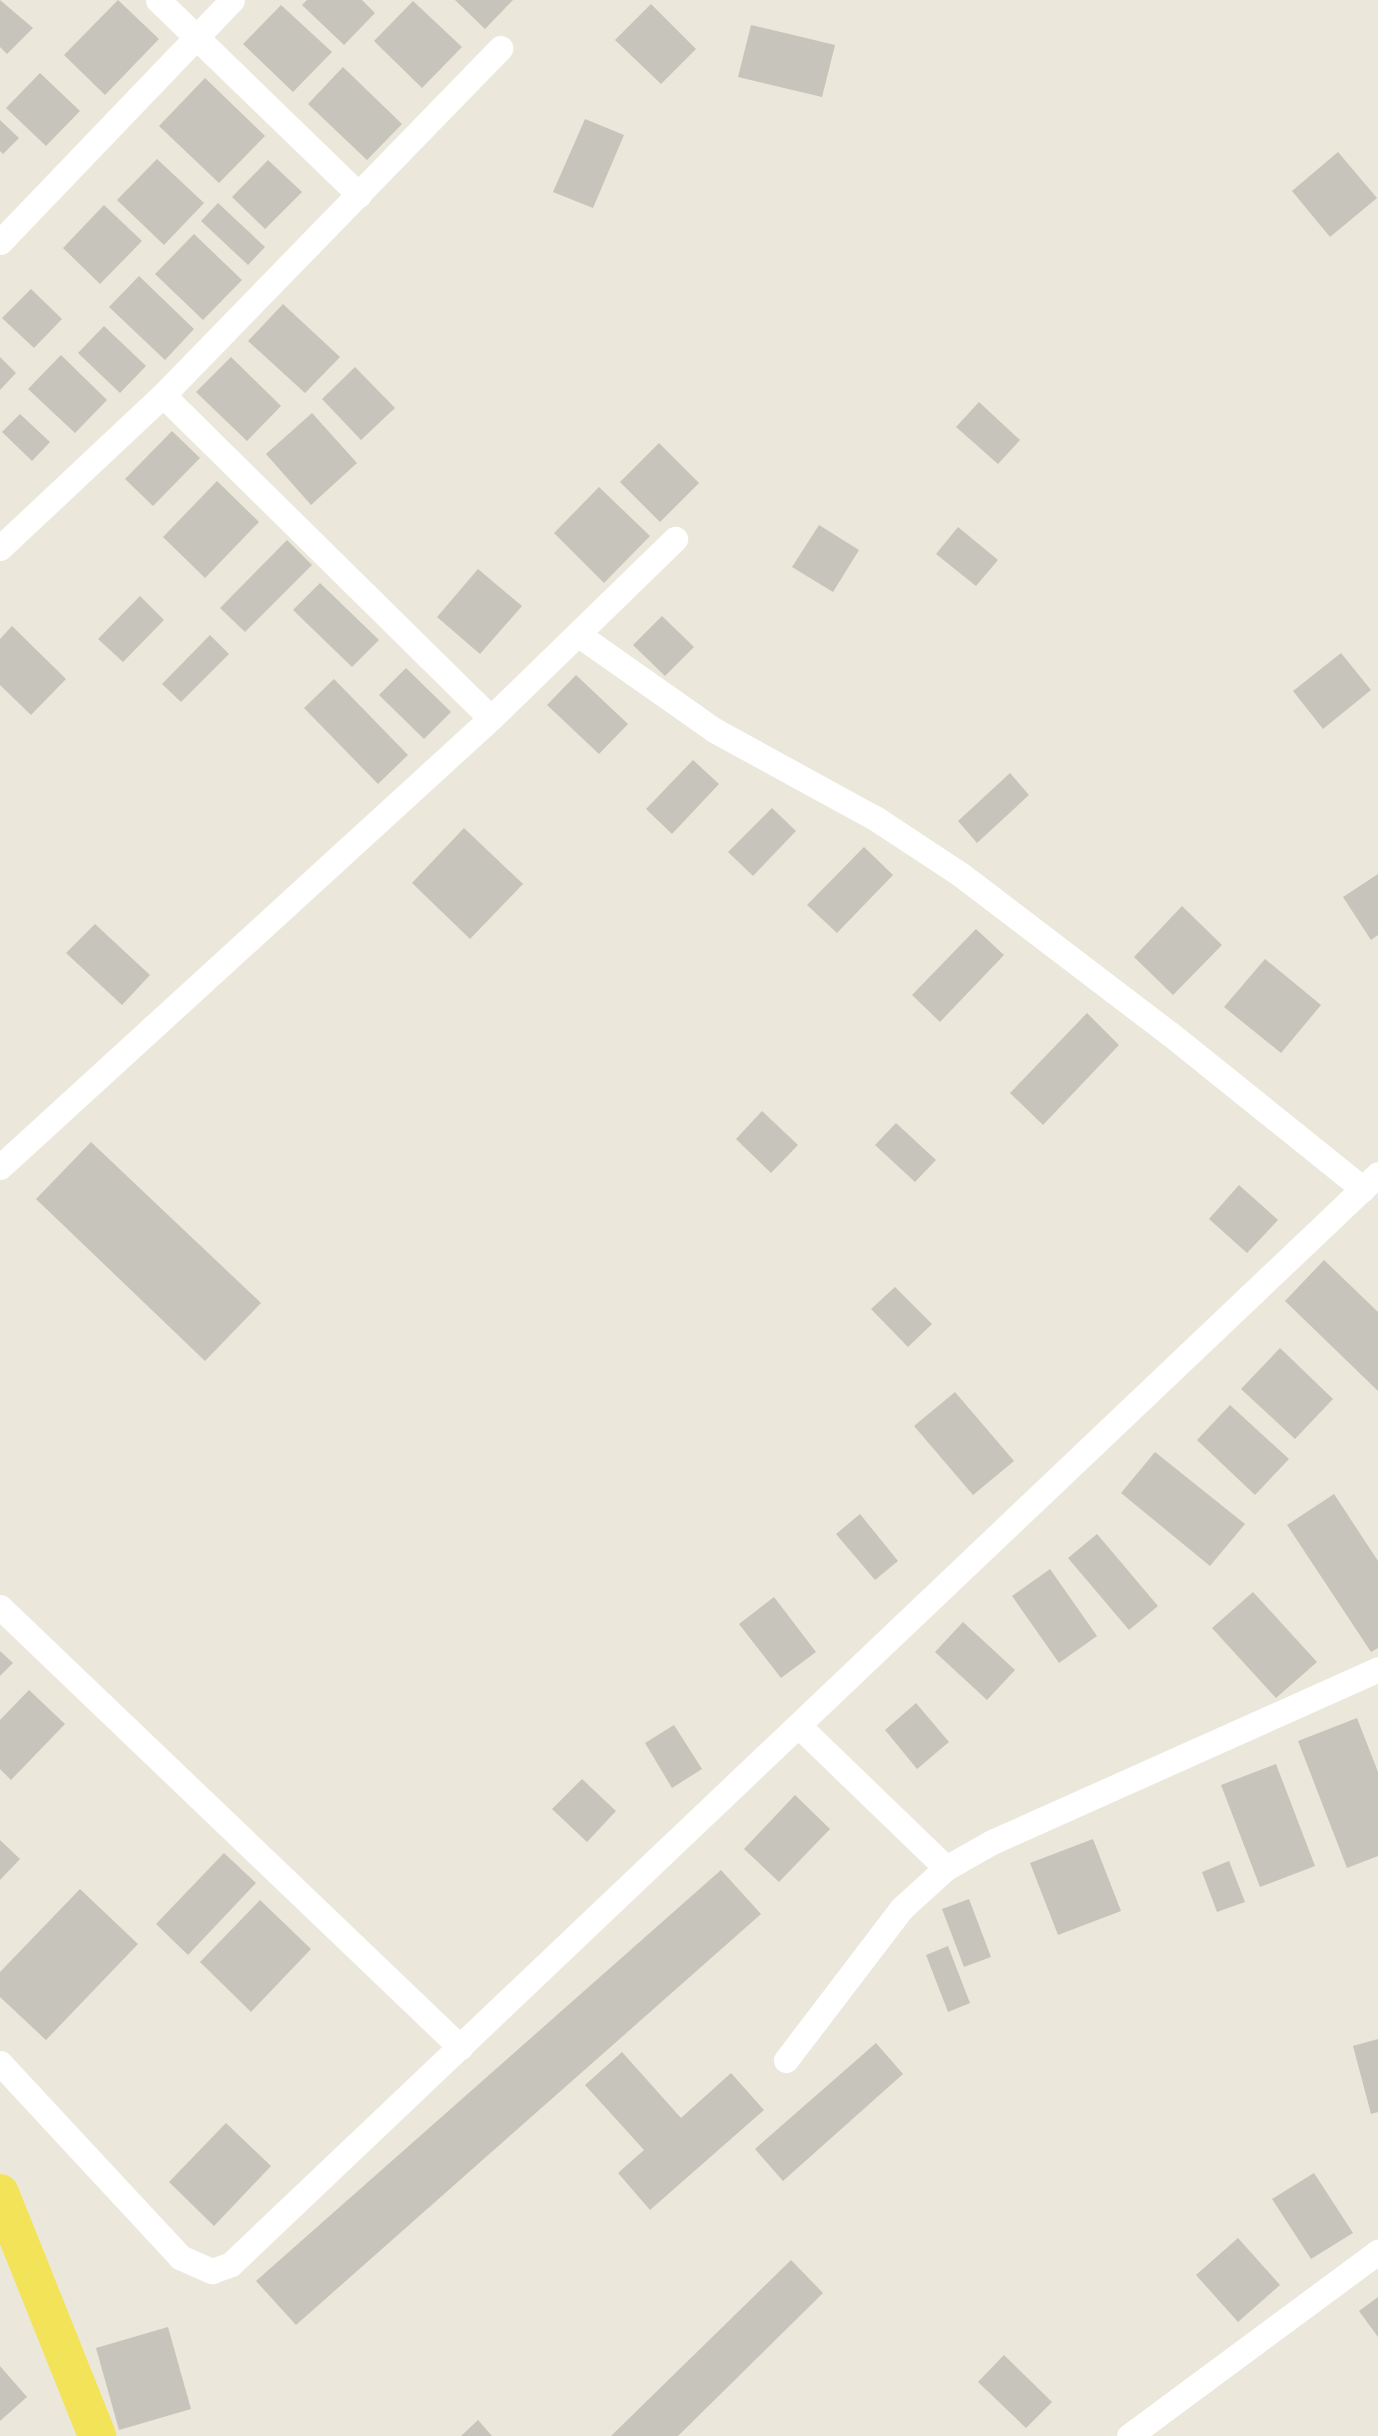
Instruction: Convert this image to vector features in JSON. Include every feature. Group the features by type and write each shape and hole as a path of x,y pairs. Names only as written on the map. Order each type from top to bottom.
{"main road":[{"path":"0,2194 31,2280 97,2436"}],"street":[{"path":"158,0 359,195"},
{"path":"0,242 232,0"},
{"path":"0,548 163,395 500,48"},
{"path":"163,395 491,718"},
{"path":"0,1166 491,718 674,539"},
{"path":"0,2063 180,2257 212,2271 240,2256 1370,1181 934,856 714,730 580,635"},
{"path":"0,1607 460,2047"},
{"path":"786,2060 902,1908 946,1868 992,1842 1378,1669"},
{"path":"800,1727 946,1868"},
{"path":"1128,2436 1378,2252"}],"building":[{"path":"0,0 33,28 7,54 0,47"},
{"path":"118,0 159,39 105,95 64,55"},
{"path":"307,0 362,0 375,13 344,45 302,5"},
{"path":"455,0 513,0 485,29"},
{"path":"413,1 462,47 422,88 374,41"},
{"path":"651,4 696,49 661,84 615,40"},
{"path":"281,5 332,52 293,92 243,44"},
{"path":"751,25 835,45 822,97 738,77"},
{"path":"343,67 402,124 367,160 308,104"},
{"path":"40,73 80,111 46,146 6,108"},
{"path":"205,78 265,136 219,183 159,126"},
{"path":"585,119 624,135 593,208 553,192"},
{"path":"0,120 19,138 3,154 0,151"},
{"path":"1338,152 1377,198 1330,237 1292,191"},
{"path":"157,159 204,203 164,245 117,200"},
{"path":"268,160 302,192 265,229 232,197"},
{"path":"218,203 265,247 248,265 201,221"},
{"path":"104,205 142,241 100,284 63,248"},
{"path":"194,234 242,280 203,320 155,274"},
{"path":"139,276 194,329 165,360 109,307"},
{"path":"31,289 62,319 34,348 2,318"},
{"path":"283,304 340,357 305,393 248,341"},
{"path":"104,326 146,366 120,393 78,353"},
{"path":"61,355 107,400 75,433 28,389"},
{"path":"0,357 16,373 0,390"},
{"path":"231,357 281,406 247,441 196,392"},
{"path":"355,367 395,408 361,440 322,399"},
{"path":"979,402 1020,440 998,464 956,427"},
{"path":"312,413 357,463 311,505 266,454"},
{"path":"20,414 50,442 32,461 2,432"},
{"path":"172,431 200,458 153,506 125,479"},
{"path":"659,443 699,483 660,522 620,482"},
{"path":"217,481 259,522 205,578 163,537"},
{"path":"599,487 650,536 604,583 554,533"},
{"path":"819,525 859,550 833,592 792,567"},
{"path":"958,527 998,560 976,586 936,554"},
{"path":"287,540 312,565 245,632 220,608"},
{"path":"478,569 522,606 480,654 437,617"},
{"path":"320,583 379,640 352,667 293,610"},
{"path":"140,596 164,620 123,662 98,639"},
{"path":"662,616 694,647 665,676 633,645"},
{"path":"12,626 66,679 31,715 0,685 0,639"},
{"path":"210,635 229,654 181,702 162,684"},
{"path":"1341,653 1371,690 1323,729 1293,691"},
{"path":"406,668 451,712 424,739 379,695"},
{"path":"576,675 628,724 599,754 547,705"},
{"path":"334,679 408,755 378,784 304,708"},
{"path":"693,760 719,784 672,834 646,809"},
{"path":"1010,773 1029,795 977,843 958,821"},
{"path":"772,808 796,831 753,876 728,852"},
{"path":"464,828 523,884 470,939 412,883"},
{"path":"864,847 893,875 837,933 807,905"},
{"path":"1378,874 1378,935 1371,940 1343,897"},
{"path":"1182,906 1222,945 1173,995 1134,957"},
{"path":"95,924 150,975 122,1005 66,953"},
{"path":"976,929 1004,955 940,1022 912,995"},
{"path":"1265,959 1321,1005 1281,1053 1224,1007"},
{"path":"1087,1013 1119,1045 1043,1125 1010,1093"},
{"path":"762,1111 798,1145 771,1173 736,1139"},
{"path":"896,1123 936,1160 915,1182 875,1145"},
{"path":"91,1142 261,1303 205,1361 36,1199"},
{"path":"1239,1185 1278,1220 1247,1253 1209,1219"},
{"path":"1324,1260 1378,1312 1378,1391 1285,1301"},
{"path":"895,1287 932,1324 908,1347 871,1309"},
{"path":"1280,1348 1333,1399 1295,1439 1241,1389"},
{"path":"955,1392 1014,1461 973,1495 914,1426"},
{"path":"1230,1405 1289,1459 1255,1495 1197,1440"},
{"path":"1155,1452 1245,1524 1210,1566 1121,1493"},
{"path":"1334,1494 1378,1561 1378,1648 1371,1652 1287,1525"},
{"path":"860,1514 898,1561 875,1580 836,1534"},
{"path":"1097,1534 1158,1606 1129,1630 1068,1558"},
{"path":"1050,1569 1097,1636 1059,1663 1012,1596"},
{"path":"1253,1592 1317,1662 1276,1698 1212,1628"},
{"path":"774,1597 816,1652 781,1678 739,1624"},
{"path":"963,1622 1015,1670 987,1700 935,1652"},
{"path":"0,1651 13,1663 0,1676"},
{"path":"29,1690 65,1724 11,1780 0,1769 0,1720"},
{"path":"916,1703 949,1742 917,1769 885,1730"},
{"path":"1357,1718 1378,1772 1378,1856 1347,1868 1298,1741"},
{"path":"674,1725 702,1769 672,1788 645,1743"},
{"path":"1276,1764 1315,1866 1260,1887 1221,1785"},
{"path":"582,1779 616,1811 587,1842 552,1809"},
{"path":"795,1795 830,1829 779,1882 744,1849"},
{"path":"1093,1839 1121,1911 1058,1935 1030,1863"},
{"path":"0,1840 20,1859 0,1880"},
{"path":"224,1853 256,1883 188,1955 156,1924"},
{"path":"1229,1861 1245,1902 1217,1912 1202,1872"},
{"path":"721,1870 761,1914 296,2325 256,2281"},
{"path":"80,1889 138,1944 46,2040 0,1997 0,1972"},
{"path":"969,1899 991,1957 964,1967 942,1909"},
{"path":"260,1900 311,1949 251,2012 200,1962"},
{"path":"948,1946 970,2003 948,2012 926,1955"},
{"path":"1378,2039 1378,2112 1371,2114 1353,2046"},
{"path":"876,2043 903,2074 783,2181 755,2149"},
{"path":"622,2052 681,2118 731,2073 764,2110 650,2210 618,2173 644,2150 585,2085"},
{"path":"226,2123 271,2166 214,2226 169,2182"},
{"path":"1314,2173 1353,2233 1311,2259 1272,2199"},
{"path":"1238,2238 1280,2285 1238,2322 1196,2275"},
{"path":"791,2260 823,2293 678,2436 611,2436"},
{"path":"1378,2297 1378,2337 1359,2311"},
{"path":"168,2327 191,2409 119,2430 96,2348"},
{"path":"1004,2355 1052,2402 1026,2428 978,2382"},
{"path":"0,2366 27,2397 0,2421"},
{"path":"478,2420 492,2436 461,2436"}]}
